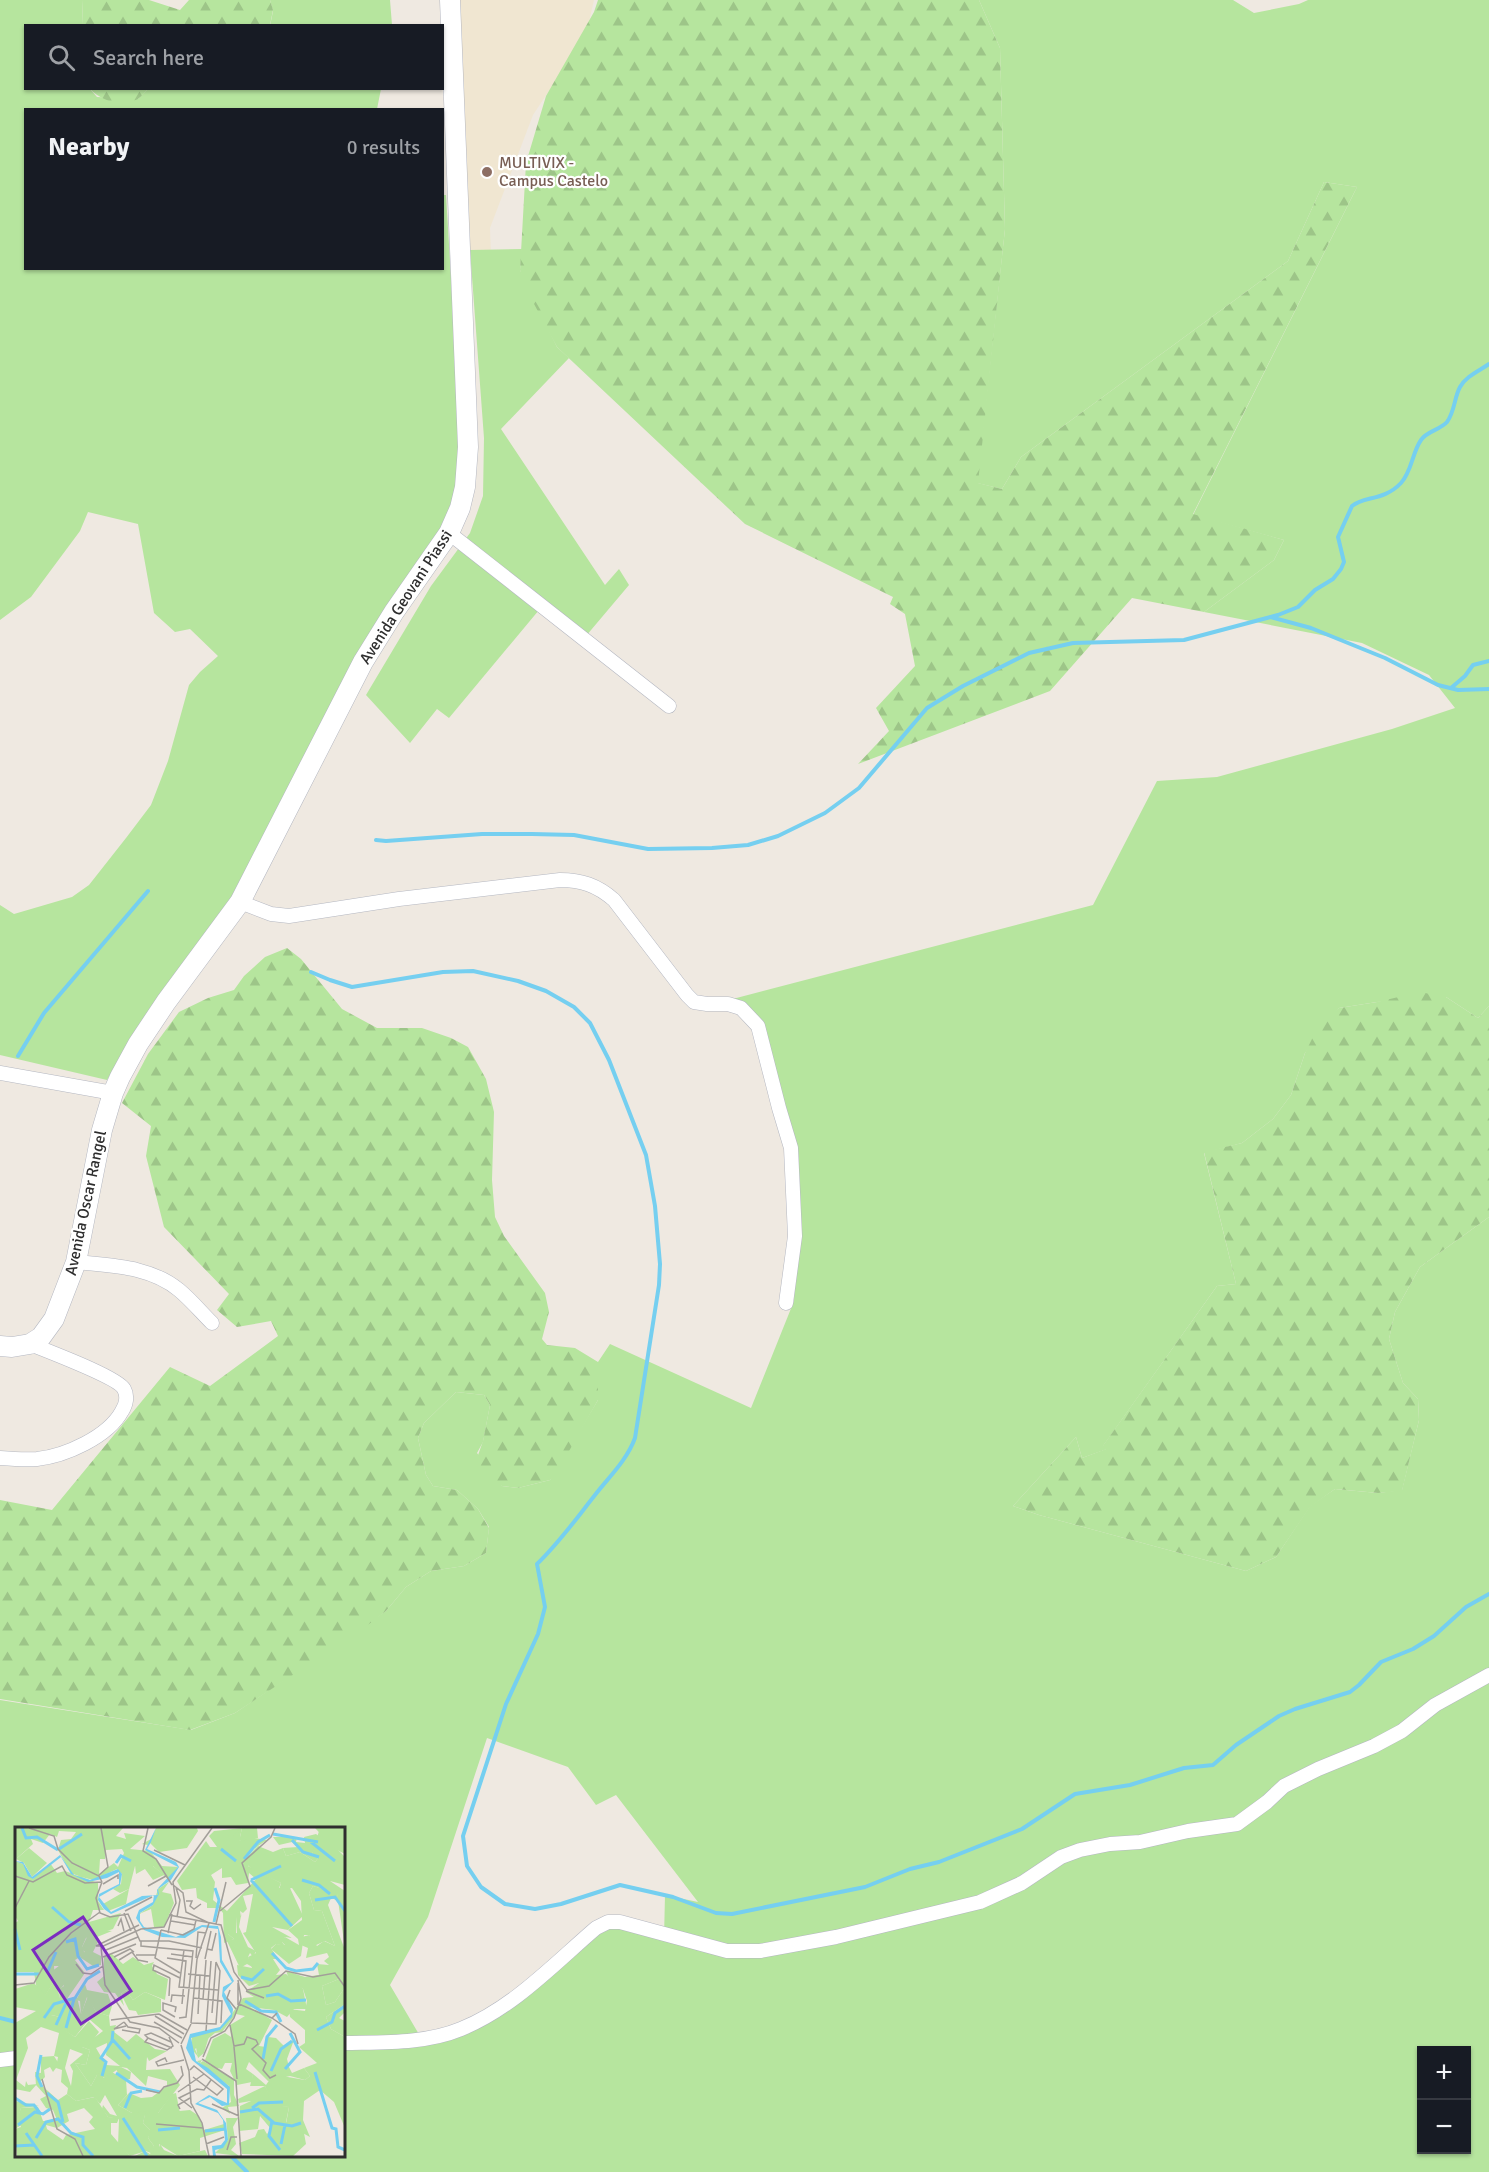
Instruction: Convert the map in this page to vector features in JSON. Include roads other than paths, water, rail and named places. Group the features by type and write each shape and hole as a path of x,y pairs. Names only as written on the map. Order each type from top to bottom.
{"main road":[{"name":"Avenida Geovani Piassi","path":"113,1093 138,1044 193,964 240,903 363,662 394,612 449,533 460,508 465,487 468,447 450,0"},
{"name":"Avenida Oscar Rangel","path":"30,1344 41,1337 54,1319 76,1262 102,1130 113,1093"},
{"path":"0,1346 30,1344"}],"street":[{"path":"449,533 669,706"},
{"path":"240,903 271,914 290,916 560,880 577,880 603,890 614,900 694,1002 728,1004 741,1008 758,1026 792,1148 795,1236 786,1303"},
{"path":"0,1073 113,1093"},
{"path":"76,1262 128,1268 156,1275 179,1290 212,1323"},
{"path":"0,1458 38,1459 81,1446 102,1434 116,1422 124,1408 127,1396 123,1388 110,1379 30,1344"},
{"path":"345,2043 413,2040 460,2029 510,2002 596,1928 608,1922 638,1926 727,1951 760,1951 836,1937 980,1902 1022,1883 1061,1857 1080,1850 1110,1844 1140,1842 1188,1831 1237,1824 1254,1813 1284,1786 1393,1736 1435,1706 1489,1675"},
{"path":"0,2060 15,2058"}],"waterway":[{"path":"376,840 482,834 574,835 648,849 748,845 778,836 825,813 859,788 927,708 963,686 1029,653 1073,643 1184,640 1278,615 1298,607 1315,590 1333,579 1341,569 1344,562 1338,537 1352,506 1388,493 1401,483 1408,473 1421,440 1444,425 1450,418 1458,391 1463,383 1489,364"},
{"path":"1270,617 1311,628 1385,658 1438,685 1458,690 1489,689"},
{"path":"1451,688 1465,676 1473,665 1489,661"},
{"path":"18,1056 44,1013 148,891"},
{"path":"311,972 352,987 443,972 473,971 518,981 546,991 574,1007 590,1023 609,1060 646,1155 655,1206 660,1264 659,1285 635,1438 617,1468 537,1564 545,1607 538,1634 506,1704 463,1836 467,1866 481,1887 505,1904 535,1909 561,1904 620,1885 673,1897 716,1913 732,1914 865,1887 910,1869 939,1862 1022,1829 1075,1794 1130,1785 1184,1768 1213,1765 1236,1745 1279,1716 1350,1692 1381,1662 1413,1649 1434,1636 1466,1607 1489,1594"},
{"path":"0,2018 15,2022"},
{"path":"232,2157 247,2172"}],"place":[{"name":"MULTIVIX - Campus Castelo","path":"487,172"}]}
